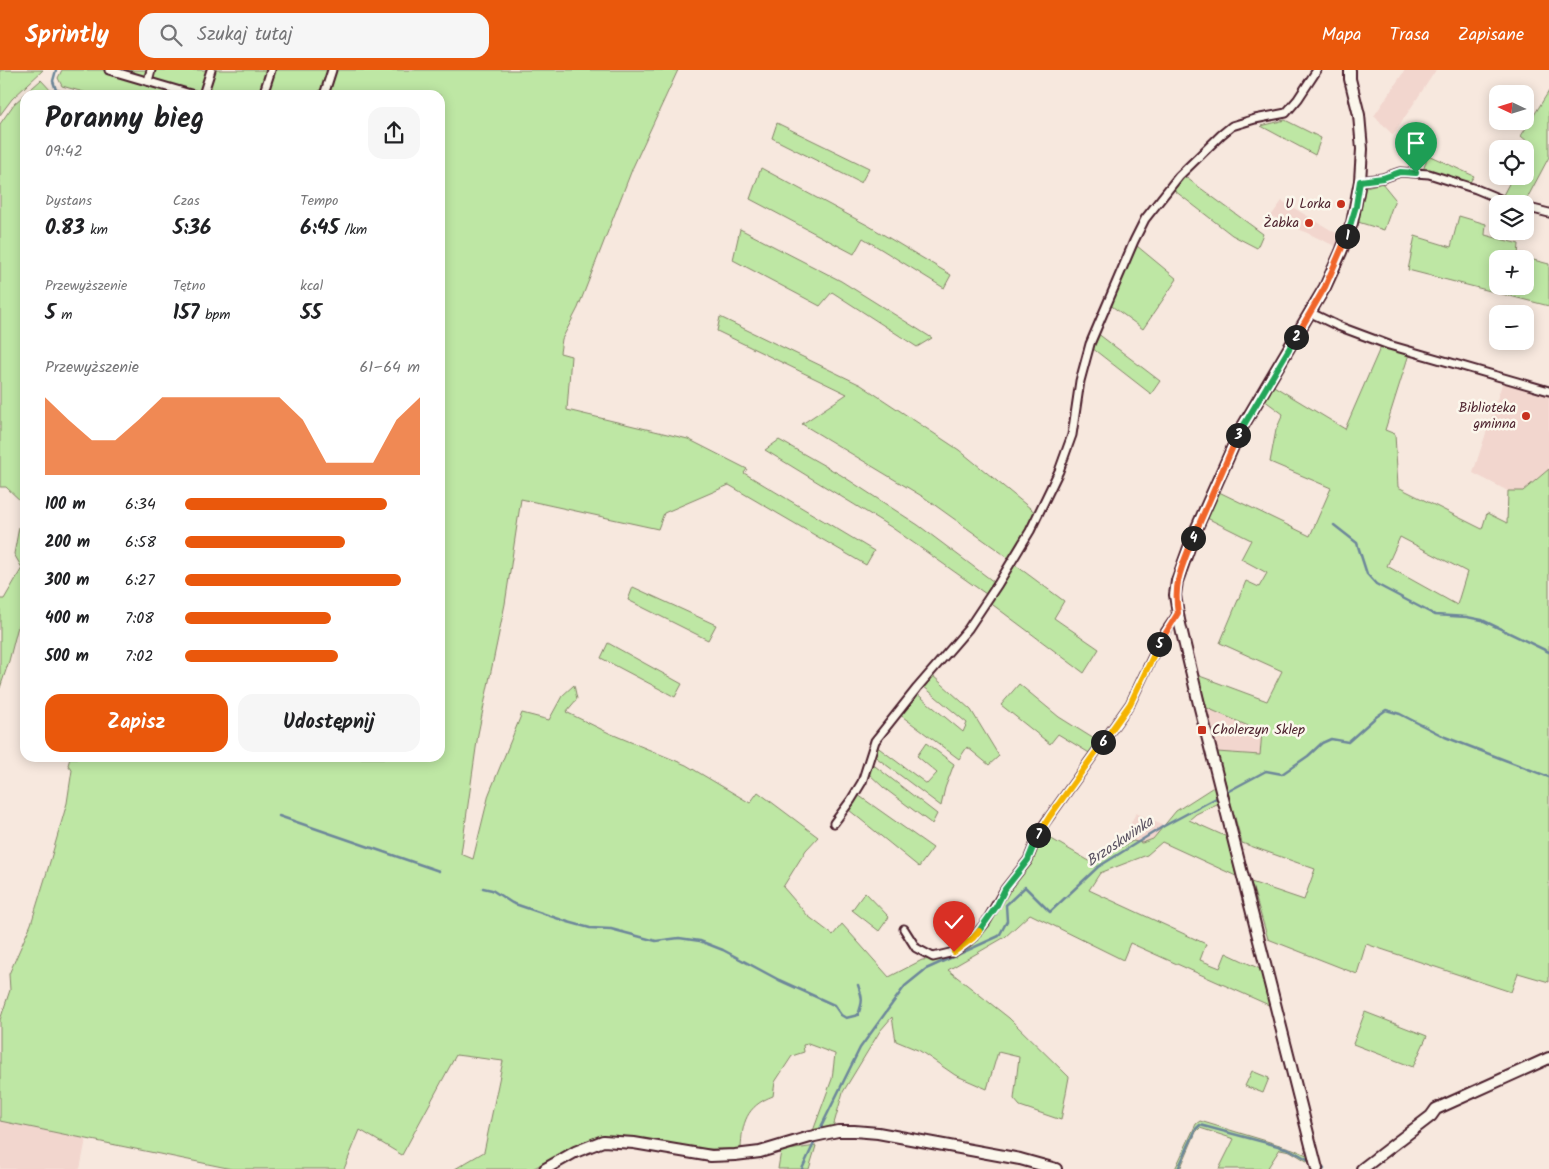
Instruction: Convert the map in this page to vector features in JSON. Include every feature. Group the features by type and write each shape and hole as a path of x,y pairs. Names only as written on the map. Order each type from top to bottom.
{"street":[{"path":"109,70 178,90"},
{"path":"148,81 151,70"},
{"path":"205,90 211,70"},
{"path":"265,90 271,70"},
{"path":"326,90 332,70"},
{"path":"834,822 862,782 875,741 917,688 968,629 998,584 1033,524 1059,470 1072,435 1080,381 1090,344 1134,240 1145,220 1179,176 1221,135 1232,126 1254,119 1286,113 1298,99 1317,70"},
{"path":"1317,1169 1224,802 1175,595 1177,581 1204,511 1244,424 1311,313 1345,242 1356,206 1362,149 1361,126 1350,79 1350,70"},
{"path":"1360,181 1383,178 1400,172 1429,174 1476,188 1492,195"},
{"path":"1534,210 1549,214"},
{"path":"1311,313 1338,326 1390,345 1549,390"},
{"path":"904,929 916,948 933,958 954,952 973,938 996,907 1005,889 1028,860 1044,824 1130,704 1163,635 1178,613"},
{"path":"1362,1169 1431,1116 1436,1110 1549,1058"},
{"path":"545,1169 575,1152 604,1141 634,1143 711,1156 760,1152 810,1137 854,1131 878,1133 1020,1159 1056,1169"}],"shaded area":[{"path":"1405,70 1436,70 1393,135 1374,116"},
{"path":"1282,201 1341,236 1337,247 1271,216"},
{"path":"1503,381 1549,394 1549,469 1523,491 1508,491 1473,473"},
{"path":"1207,708 1262,732 1260,755 1217,752"},
{"path":"1136,813 1164,826 1153,839 1142,843 1123,838"},
{"path":"0,1121 86,1139 80,1169 0,1169"}],"green space":[{"path":"0,70 43,70 20,90 0,115"},
{"path":"62,70 678,70 633,167 578,308 562,339 560,353 571,356 567,410 688,439 747,469 744,473 874,551 866,565 729,485 664,513 658,529 521,499 505,604 478,734 461,854 473,859 489,794 522,713 549,720 562,696 574,685 577,699 566,712 609,733 686,765 750,803 758,792 818,837 806,850 783,887 808,916 833,935 842,924 889,977 922,960 946,958 975,939 999,908 1008,891 1031,865 1043,834 1091,862 1133,841 1142,843 1153,839 1176,811 1215,786 1219,803 1196,814 1189,820 1227,837 1236,876 1162,842 1147,855 1100,873 1089,890 1206,944 1200,960 1220,968 1226,953 1260,969 1271,1006 1130,943 1123,960 1030,914 1005,937 948,970 1009,1018 1069,1077 1061,1120 1020,1106 1014,1099 1019,1057 998,1052 987,1089 955,1075 920,1051 896,1041 892,1017 880,1031 843,1092 833,1127 813,1131 832,1079 835,1054 808,1044 803,1045 804,1052 792,1056 775,1082 773,1096 757,1105 747,1116 744,1123 741,1149 703,1149 660,1145 612,1136 582,1144 532,1169 455,1169 484,1152 503,1061 456,1055 402,1155 360,1130 344,1169 232,1169 0,1121 0,1020 10,990 9,974 31,924 67,803 72,770 68,765 69,762 445,762 445,90 76,90 62,86 58,78"},
{"path":"41,80 50,90 30,90"},
{"path":"1549,91 1549,157 1529,195 1503,195 1508,185 1534,185 1534,140 1526,140 1521,136 1525,130 1534,130 1534,115"},
{"path":"20,99 20,500 6,487 0,487 0,124"},
{"path":"1285,120 1321,138 1315,155 1261,126"},
{"path":"777,123 869,168 861,183 772,138"},
{"path":"1428,155 1474,176 1470,182 1423,171"},
{"path":"761,168 869,226 951,275 944,288 863,238 854,254 750,199"},
{"path":"1184,176 1263,234 1257,248 1232,235 1175,191 1174,188"},
{"path":"1382,183 1395,199 1384,230 1358,222 1366,187"},
{"path":"1459,216 1486,224 1485,235 1489,236 1489,240 1504,240 1519,244 1518,250 1489,250 1489,291 1408,270 1415,236 1451,247"},
{"path":"740,229 841,281 932,338 917,347 832,292 820,306 733,260"},
{"path":"1137,246 1177,279 1143,329 1109,304 1134,248"},
{"path":"1534,260 1549,264 1549,306 1506,295 1534,295"},
{"path":"720,317 861,385 959,450 1036,513 1010,559 925,498 802,424 847,394 717,331"},
{"path":"1097,333 1160,381 1151,394 1092,348"},
{"path":"1381,346 1409,354 1385,430 1395,434 1398,487 1482,529 1487,513 1507,523 1508,491 1523,491 1549,469 1549,982 1518,973 1511,992 1366,944 1357,974 1268,939 1251,882 1304,900 1315,869 1242,843 1217,752 1260,755 1262,732 1207,708 1197,675 1267,701 1282,671 1220,643 1246,581 1259,587 1267,573 1241,559 1251,540 1207,518 1219,492 1310,536 1331,488 1270,462 1276,430 1283,414 1264,400 1272,385 1345,429","holes":["1400,537 1467,572 1457,605 1387,566"]},
{"path":"779,440 841,475 918,525 994,582 986,594 891,527 765,450"},
{"path":"20,526 20,564 14,554"},
{"path":"1014,564 1064,601 1054,618 1099,649 1084,673 989,602"},
{"path":"20,571 20,618 0,688 0,599 4,599"},
{"path":"633,587 716,625 708,640 628,600"},
{"path":"608,643 682,684 675,697 601,658"},
{"path":"932,675 971,710 999,756 989,765 967,747 959,759 899,714 916,693 963,732 967,723 923,686"},
{"path":"1019,684 1059,717 1099,742 1091,754 1058,734 1050,744 1001,705"},
{"path":"926,743 954,764 945,788 941,806 873,755 876,746 927,784 937,773 917,756"},
{"path":"871,763 937,814 932,824 884,788 868,773"},
{"path":"858,795 933,848 919,867 849,810"},
{"path":"865,892 889,917 879,931 852,910"},
{"path":"1365,1012 1427,1036 1413,1067 1353,1044"},
{"path":"1252,1071 1269,1078 1263,1093 1245,1086"},
{"path":"1200,1121 1293,1149 1309,1156 1310,1163 1290,1151 1280,1149 1267,1169 1219,1169 1234,1139 1200,1128 1196,1132 1180,1169 1175,1169 1196,1124"},
{"path":"816,1146 809,1169 778,1169 781,1151"}],"waterway":[{"path":"56,70 53,81 56,90"},
{"path":"1334,525 1357,543 1367,574 1376,584 1435,615 1482,620 1549,652"},
{"name":"Brzoskwinka","path":"1225,793 1266,771 1282,774 1308,756 1322,743 1331,739 1348,742 1386,710 1400,714 1445,737 1549,777"},
{"name":"Brzoskwinka","path":"819,1131 860,1048 905,986 926,969 999,936 1007,921 1006,905 1025,887 1050,912 1098,867 1164,826 1220,796"},
{"path":"279,816 439,871"},
{"path":"483,888 492,890 512,903 590,928 611,929 656,941 679,938 700,941 723,950 779,980 834,1005 841,1015 846,1018 858,1015 862,1000 858,985"},
{"path":"1178,1169 1196,1129 1200,1125 1289,1149 1309,1160"},
{"name":"Brzoskwinka","path":"802,1169 816,1139"}],"place":[{"name":"U Lorka","path":"1341,204"},
{"name":"Żabka","path":"1309,223"},
{"name":"Biblioteka gminna","path":"1526,416"},
{"name":"Cholerzyn Sklep","path":"1202,730"}],"route":[{"path":"954,952 973,938 986,922 1005,889 1028,860 1040,830 1130,704 1163,635 1178,613 1175,595 1177,581 1200,519 1240,431 1315,306 1342,252 1352,223 1360,181 1383,178 1400,172 1416,173"}]}
